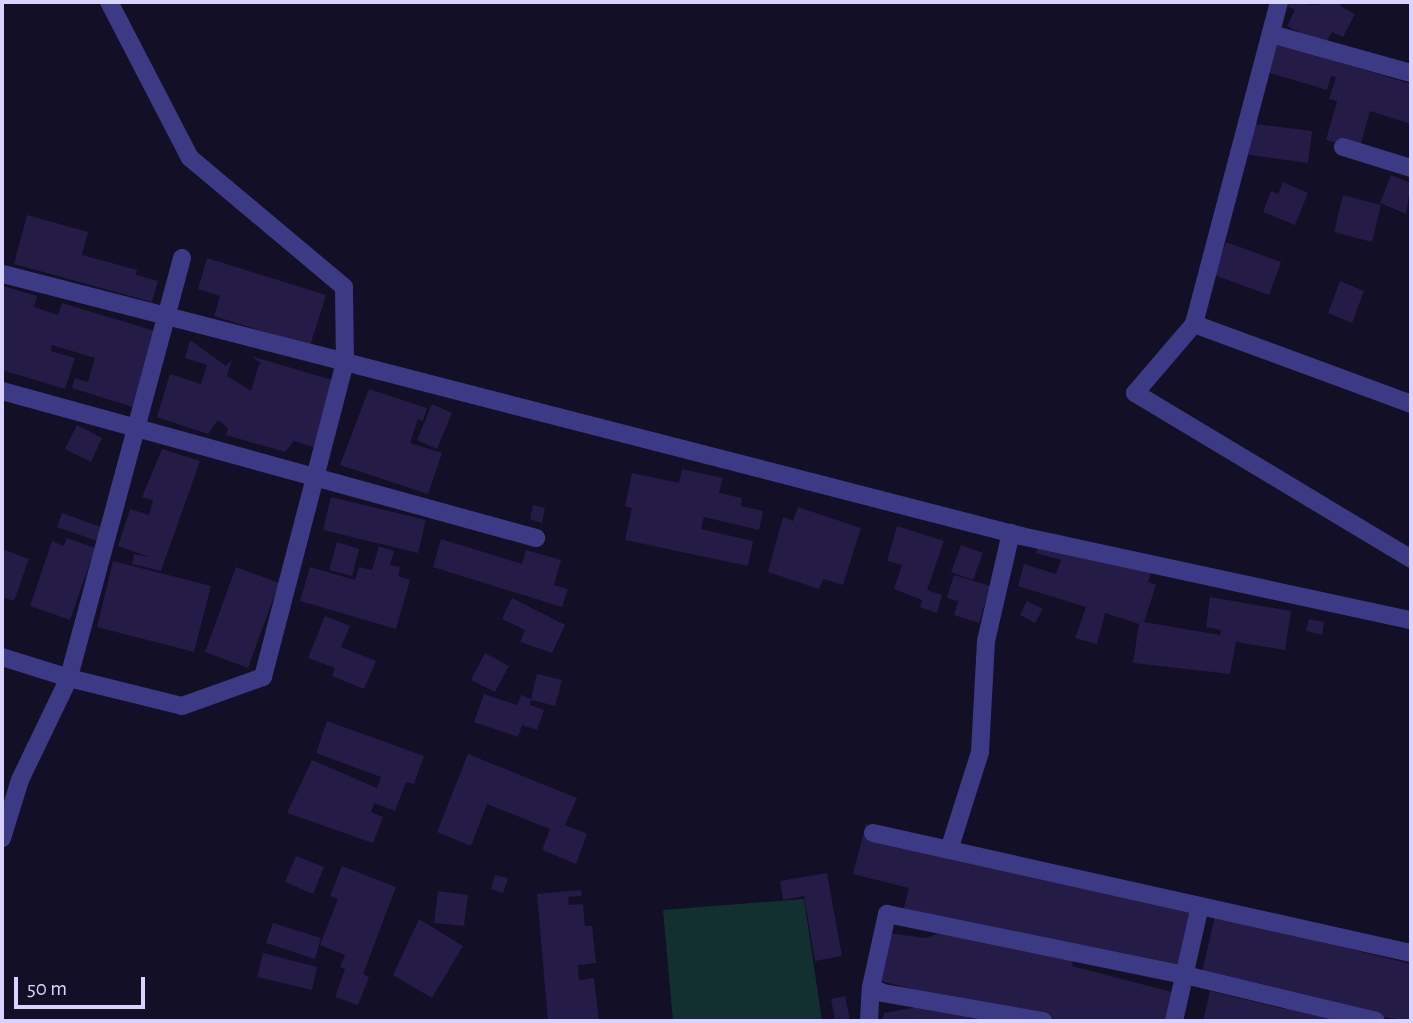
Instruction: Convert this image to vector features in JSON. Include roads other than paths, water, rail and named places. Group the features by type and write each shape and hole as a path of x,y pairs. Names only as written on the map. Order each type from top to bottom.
{"street":[{"path":"2,657 69,678 182,706 263,677 345,362 344,287 190,158 108,2"},
{"path":"1279,2 1194,324 1135,393 1411,559"},
{"path":"1271,34 1411,72"},
{"path":"1343,147 1411,168"},
{"path":"2,838 20,780 69,678 182,258"},
{"path":"3,274 1011,533 1411,620"},
{"path":"1194,324 1411,404"},
{"path":"2,390 536,538"},
{"path":"949,850 980,752 986,641 1011,533"},
{"path":"873,833 1411,953"},
{"path":"1174,1021 1200,906"},
{"path":"869,1021 871,987 887,914 1185,975 1376,1021"},
{"path":"871,987 883,993 1043,1021"}]}
